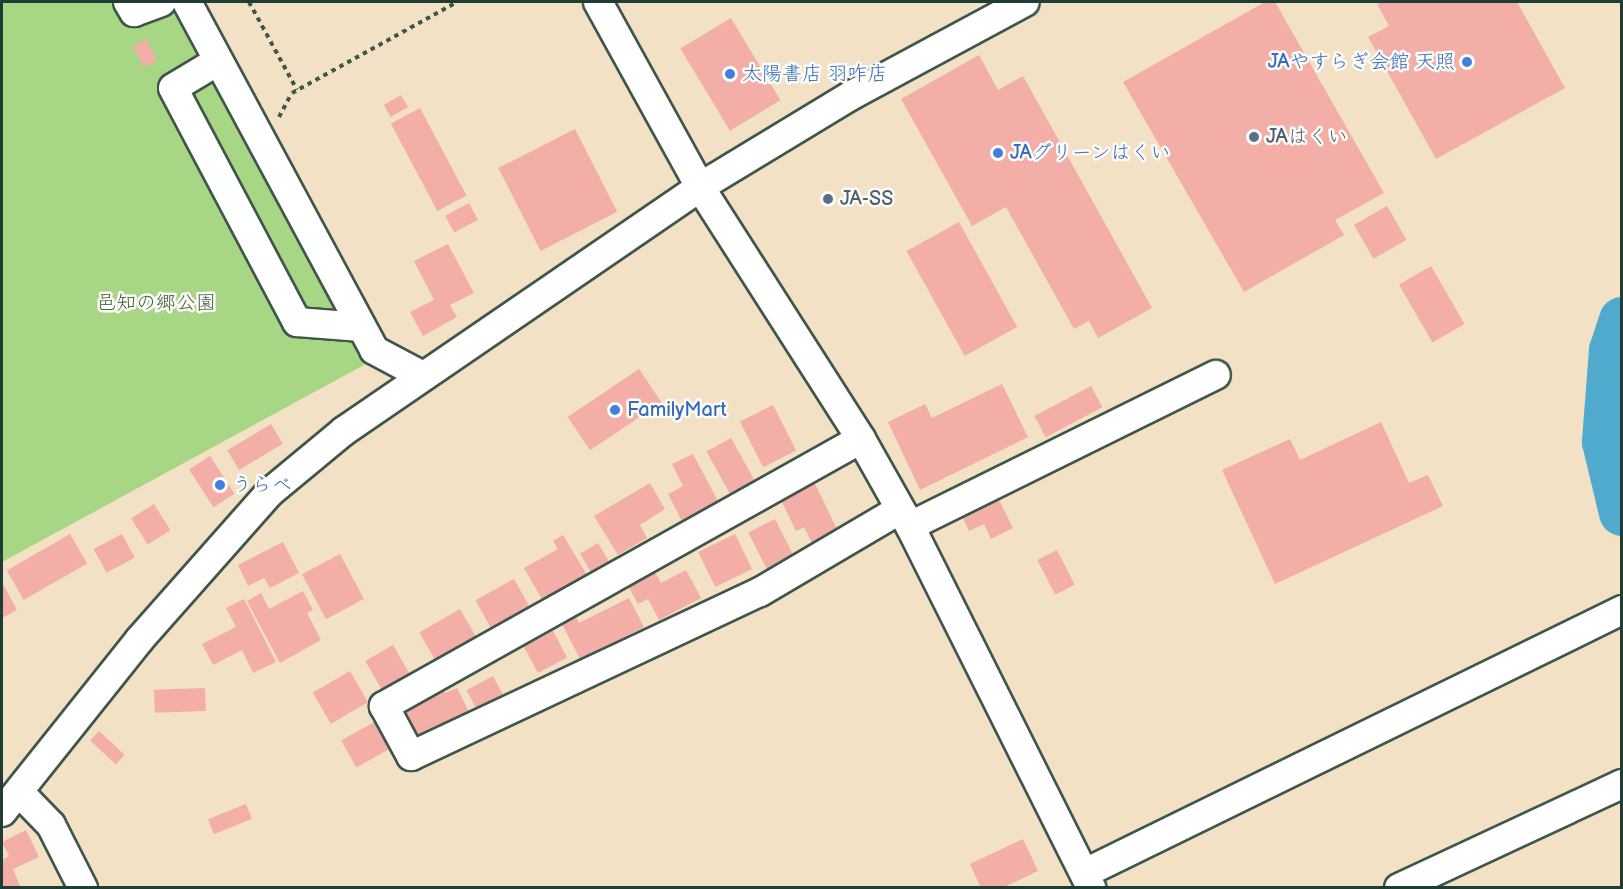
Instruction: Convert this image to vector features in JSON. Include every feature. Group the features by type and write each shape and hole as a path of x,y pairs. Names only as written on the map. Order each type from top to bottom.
{"street":[{"path":"128,2 134,12 161,2"},
{"path":"188,2 262,146 374,350 421,375"},
{"path":"598,2 700,186 861,439 905,518 1088,880 1622,610"},
{"path":"83,888 51,825 10,802 140,639 269,493 344,431 421,375 700,186 852,95 1020,3"},
{"path":"218,61 173,88 297,322 361,327"},
{"path":"861,439 384,706 411,756 760,592 905,518 1216,375"},
{"path":"1399,888 1622,784"}],"path":[{"path":"249,2 297,90"},
{"path":"262,146 297,90 457,2"}],"green space":[{"name":"邑知の郷公園","path":"2,2 168,2 364,365 2,562"}],"building":[{"name":"JAはくい","path":"1265,2 1275,2 1384,193 1335,220 1344,235 1244,292 1123,82"},
{"name":"JAやすらぎ会館 天照","path":"1382,2 1517,2 1565,88 1436,159 1368,37 1389,26 1377,4"},
{"name":"太陽書店 羽咋店","path":"731,18 780,100 730,131 680,48"},
{"path":"146,39 157,60 144,67 133,46"},
{"name":"JAグリーンはくい","path":"979,55 998,90 1023,76 1152,308 1098,338 1089,321 1074,329 1006,207 972,226 901,99"},
{"path":"401,95 408,107 391,117 384,105"},
{"path":"420,108 466,195 437,211 391,123"},
{"path":"575,129 617,212 541,251 498,168"},
{"path":"469,203 478,220 454,232 445,216"},
{"path":"1387,206 1406,240 1374,259 1354,225"},
{"path":"959,222 1017,327 965,356 907,251"},
{"path":"448,244 474,293 450,305 457,317 423,336 410,312 434,300 414,261"},
{"path":"1431,266 1464,324 1432,343 1399,284"},
{"name":"FamilyMart","path":"639,369 661,402 590,450 568,417"},
{"path":"1002,384 1028,437 920,490 888,422 925,404 932,418"},
{"path":"1091,386 1102,407 1046,437 1034,416"},
{"path":"773,405 796,450 763,467 740,422"},
{"path":"1381,422 1409,483 1428,475 1443,506 1275,584 1222,470 1290,439 1300,460"},
{"path":"271,424 283,444 239,470 227,450"},
{"path":"731,438 754,480 730,494 707,452"},
{"path":"693,454 720,505 684,525 668,494 683,486 672,464"},
{"path":"210,456 235,494 214,507 189,470"},
{"path":"814,482 838,531 812,543 804,527 796,531 780,498"},
{"path":"650,483 665,509 640,525 647,538 618,555 594,516"},
{"path":"997,496 1013,528 991,539 984,524 969,531 961,514"},
{"path":"154,504 170,530 148,545 131,518"},
{"path":"775,519 794,556 767,570 748,533"},
{"path":"70,534 87,563 24,600 7,570"},
{"path":"122,534 135,558 106,573 94,549"},
{"path":"735,534 752,569 715,587 698,552"},
{"path":"563,535 587,575 543,601 524,568 558,549 553,541"},
{"path":"283,542 299,573 270,588 264,578 248,586 238,565"},
{"path":"598,543 612,566 594,577 580,554"},
{"path":"1057,550 1075,585 1055,595 1037,560"},
{"path":"340,554 364,599 326,619 302,574"},
{"path":"653,568 661,583 686,570 701,598 659,620 648,599 638,604 626,582"},
{"path":"514,579 529,606 491,627 476,600"},
{"path":"2,582 17,610 2,618"},
{"path":"303,591 313,610 307,613 321,640 280,663 247,601 261,593 269,609"},
{"path":"629,598 644,627 580,659 560,620 574,613 579,623"},
{"path":"244,599 276,662 253,673 242,650 213,665 202,644 236,627 226,608"},
{"path":"460,609 476,637 435,660 419,632"},
{"path":"553,631 567,657 538,673 524,646"},
{"path":"393,645 410,674 382,690 365,661"},
{"path":"350,671 368,702 331,724 313,692"},
{"path":"493,676 503,695 476,709 467,690"},
{"path":"441,684 445,693 457,688 470,714 417,741 400,705"},
{"path":"205,688 206,711 155,713 154,690"},
{"path":"378,720 393,747 356,767 341,740"},
{"path":"99,731 125,755 116,764 90,741"},
{"path":"246,804 252,819 214,834 208,819"},
{"path":"26,830 39,857 13,869 21,888 2,888 2,860 9,856 2,842"},
{"path":"1023,839 1038,871 1002,888 981,888 970,864"}],"waterway":[{"path":"1622,320 1612,350 1605,442 1622,513"}],"place":[{"name":"JAやすらぎ会館 天照","path":"1467,62"},
{"name":"太陽書店 羽咋店","path":"730,74"},
{"name":"JAはくい","path":"1254,137"},
{"name":"JAグリーンはくい","path":"998,153"},
{"name":"JA-SS","path":"828,199"},
{"name":"FamilyMart","path":"615,410"},
{"name":"うらべ","path":"220,485"}]}
